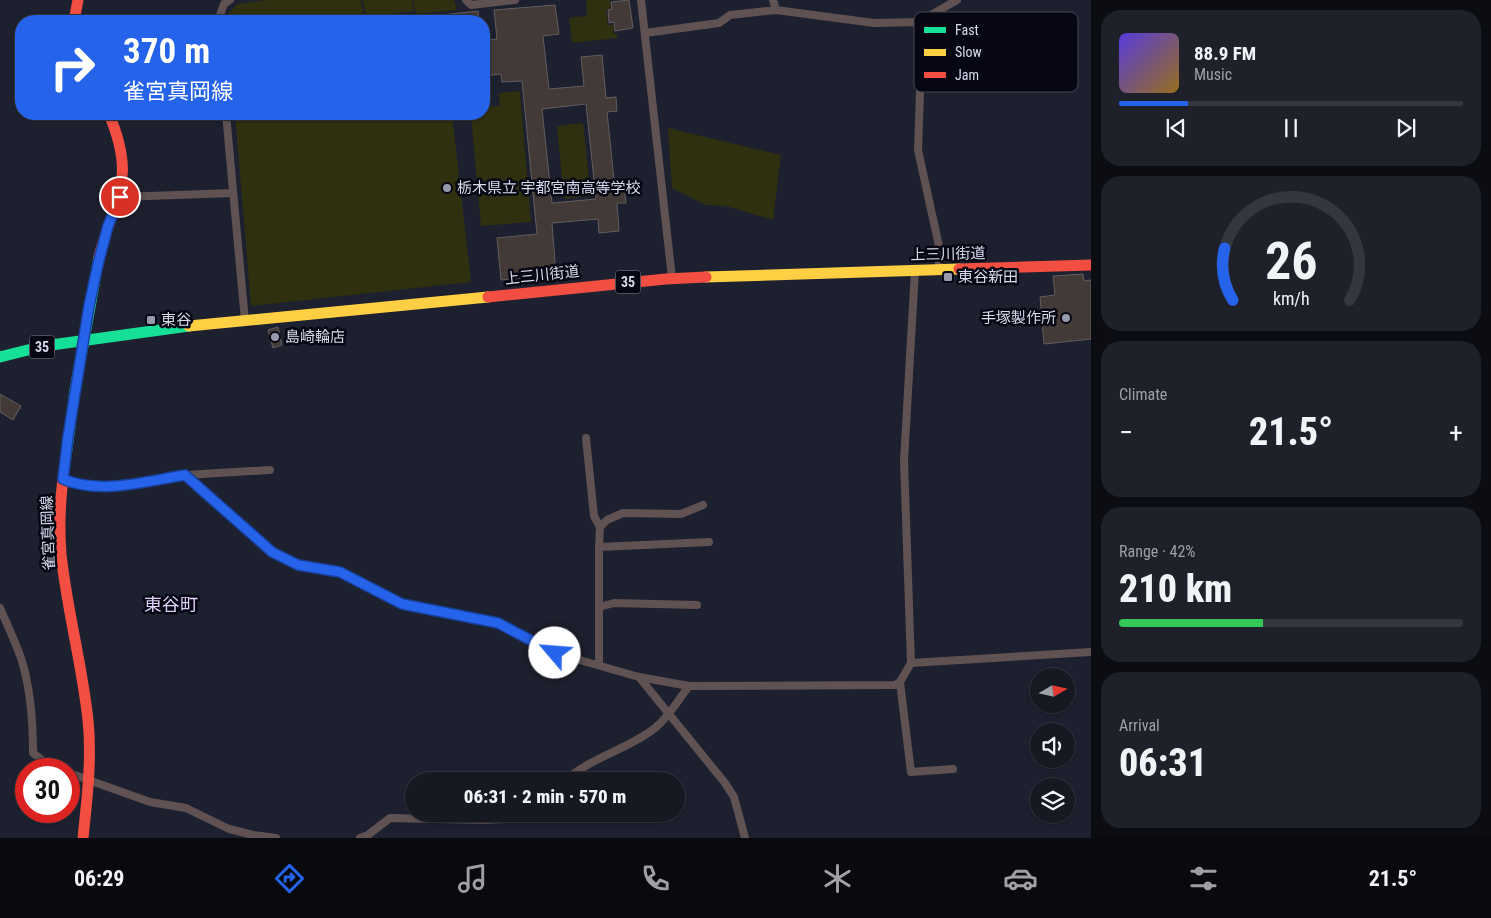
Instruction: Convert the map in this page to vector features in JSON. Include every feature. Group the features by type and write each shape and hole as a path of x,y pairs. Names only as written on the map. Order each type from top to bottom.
{"main road":[{"path":"75,15 78,0"},
{"name":"雀宮真岡線","path":"83,838 90,752 88,719 67,597 60,526 66,450 89,306 99,256 108,226 120,197 124,179 123,161 111,120"},
{"name":"上三川街道","path":"0,356 44,346 189,326 672,278 1091,265"}],"street":[{"path":"220,15 224,4 230,0"},
{"path":"466,0 471,4 515,0"},
{"path":"641,0 672,278"},
{"path":"773,0 776,10"},
{"path":"936,12 957,0"},
{"path":"645,34 719,23 730,15 776,10 874,23 914,22"},
{"path":"920,92 918,150 938,246 939,269"},
{"path":"227,120 246,321"},
{"path":"120,197 233,193"},
{"path":"185,475 272,552 298,565 340,572 402,604 498,623 555,653 640,676 689,686 895,685 900,682 910,663 904,461 915,270"},
{"path":"586,438 594,516 600,527 599,665"},
{"path":"63,479 79,485 101,487 185,475 270,470"},
{"path":"600,527 607,520 623,514 681,514 703,505"},
{"path":"599,547 710,542"},
{"path":"599,607 614,603 697,606"},
{"path":"0,608 20,656 28,682 33,722 32,753 39,758"},
{"path":"910,663 1091,652"},
{"path":"640,676 725,783 734,797 745,838"},
{"path":"900,682 911,772 953,768"},
{"path":"576,772 596,759 640,738 656,728 669,714 689,686"},
{"path":"80,776 150,802 186,808 229,829 276,838"},
{"path":"360,838 368,835 390,818 405,818"}],"green space":[{"path":"266,0 361,0 363,15 229,15 229,12 238,4"},
{"path":"363,0 412,0 414,11 366,15"},
{"path":"413,0 454,0 457,10 416,14"},
{"path":"586,0 610,0 611,9 606,10 608,25 613,25 614,34 617,34 617,38 572,43 569,18 587,16"},
{"path":"520,91 531,222 481,226 472,120 490,120 490,107 500,106 499,93"},
{"path":"236,120 453,120 471,282 251,306"},
{"path":"583,123 591,196 564,199 557,126"},
{"path":"668,128 781,155 773,220 726,206 706,205 672,188"}],"building":[{"path":"629,0 633,28 615,31 614,22 609,23 608,10 612,9 611,2"},
{"path":"555,5 559,34 543,36 549,89 584,86 581,57 602,55 606,98 616,97 617,111 607,112 615,189 624,188 626,203 617,203 619,231 599,233 598,219 552,223 556,275 501,280 497,238 537,234 522,81 502,82 501,74 490,75 490,40 497,39 494,10","holes":["586,104 596,199 552,203 542,109"]},
{"path":"478,11 478,15 441,15"},
{"name":"手塚製作所","path":"1083,274 1084,281 1091,280 1091,339 1044,344 1040,297 1055,295 1053,276"},
{"name":"島崎輪店","path":"278,327 282,345 273,348 268,330"},
{"path":"0,394 21,406 13,420 0,412"}],"traffic: fast":[{"path":"63,478 75,390 99,257"},
{"path":"0,357 44,346 189,326"}],"traffic: slow":[{"path":"706,277 959,269"},
{"path":"189,326 488,297"}],"traffic: jam":[{"path":"75,15 78,0"},
{"path":"99,257 117,202 122,172 121,156 111,120"},
{"path":"959,269 1091,265"},
{"path":"488,297 666,279 706,277"},
{"path":"63,478 60,516 61,554 85,699 89,735 88,779 83,838"}],"place":[{"name":"栃木県立 宇都宮南高等学校","path":"447,188"},
{"name":"東谷新田","path":"948,277"},
{"name":"手塚製作所","path":"1066,318"},
{"name":"東谷","path":"151,320"},
{"name":"島崎輪店","path":"275,337"}],"district":[{"name":"東谷町","path":"171,605"}],"route":[{"path":"120,197 101,249 89,306 63,479 79,485 101,487 185,475 272,552 298,565 340,572 402,604 464,618 498,623 555,653"}]}
